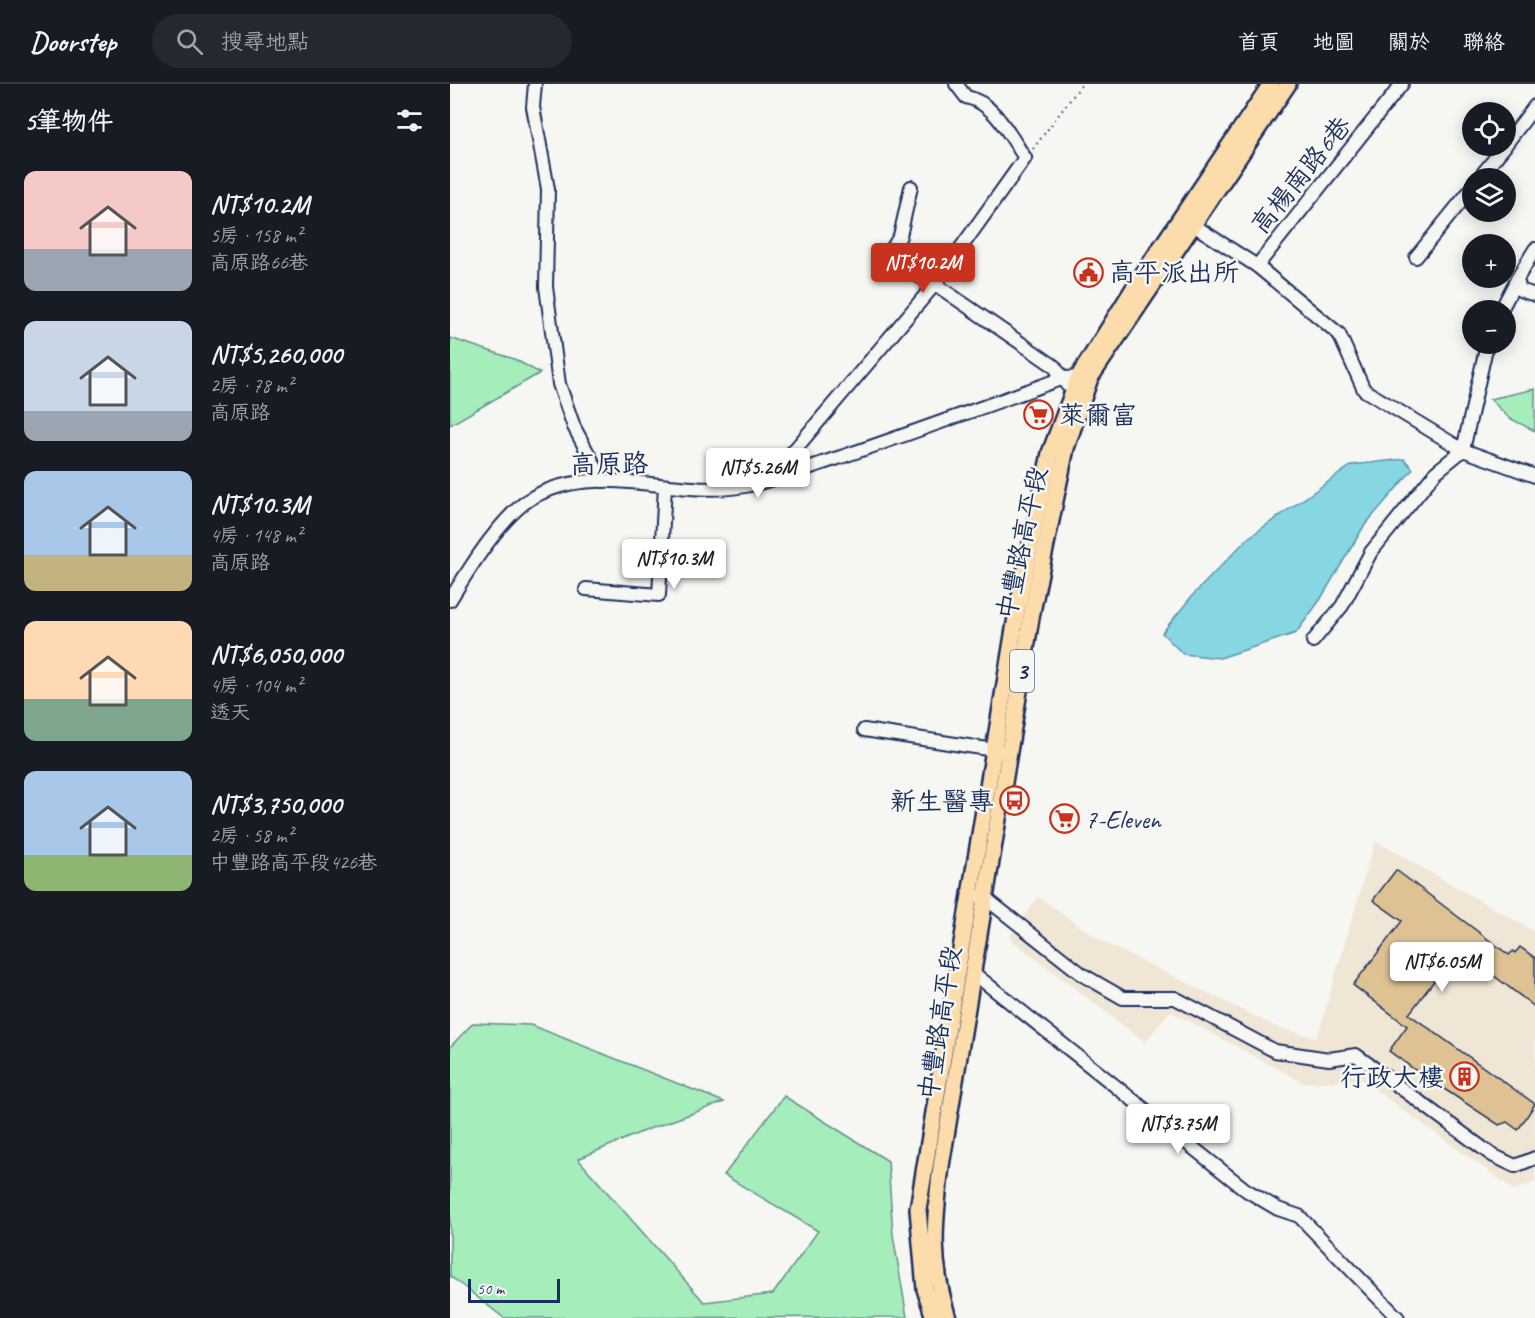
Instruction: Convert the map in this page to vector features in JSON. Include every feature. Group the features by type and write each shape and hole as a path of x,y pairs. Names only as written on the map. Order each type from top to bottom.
{"main road":[{"name":"中豐路高平段","path":"934,1318 925,1289 918,1209 937,1083 977,895 1001,751 1017,611 1050,453 1072,393 1085,377 1188,221 1271,84"},
{"name":"中豐路高平段","path":"1188,221 1288,84"},
{"name":"中豐路高平段","path":"1001,751 1066,448 1085,377"},
{"name":"中豐路高平段","path":"948,1318 935,1262 933,1229 972,972 977,895"},
{"path":"937,1083 954,1087"}],"street":[{"path":"535,84 533,107 548,189 546,286 559,384 574,427 603,481"},
{"path":"769,480 935,284 1025,158 988,106 978,99 966,97 956,84"},
{"name":"高楊南路6巷","path":"1257,266 1402,84"},
{"path":"1516,131 1535,106"},
{"path":"1487,168 1496,156"},
{"path":"911,188 900,236 885,260 935,284 1054,366 1072,393"},
{"path":"1416,257 1462,201"},
{"path":"1188,221 1257,266 1339,334 1364,390 1463,450 1535,476"},
{"path":"1506,300 1535,249"},
{"path":"1517,279 1520,290 1535,295"},
{"path":"1313,641 1342,606 1371,552 1436,472 1463,450 1485,354"},
{"name":"高原路","path":"450,600 512,512 535,496 563,485 603,481 725,488 769,480 879,444 1063,378 1085,377"},
{"path":"586,589 659,595 665,486"},
{"path":"864,730 1001,751"},
{"path":"977,895 1083,975 1123,998 1175,998 1275,1051 1329,1059 1356,1054 1492,1155 1515,1166 1535,1158"},
{"path":"972,972 1246,1190 1278,1209 1299,1216 1398,1318"}],"path":[{"path":"1025,158 1082,84"}],"shaded area":[{"path":"1375,841 1535,932 1535,1182 1514,1190 1362,1080 1304,1083 1170,1011 1145,1042 1009,938 1038,897 1103,942 1279,1028 1317,1038"}],"green space":[{"path":"450,338 514,359 540,373 450,425"},
{"path":"1535,389 1535,431 1509,418 1490,399"},
{"path":"473,1023 531,1025 724,1102 646,1130 578,1159 704,1302 773,1294 818,1231 724,1175 784,1096 888,1161 893,1235 907,1317 504,1318 450,1276 450,1047"}],"water":[{"path":"1404,459 1413,469 1364,526 1320,600 1296,633 1220,658 1183,654 1162,633 1192,596 1248,538 1352,465"}],"building":[{"path":"1396,870 1509,955 1513,951 1515,953 1520,947 1535,958 1535,1007 1481,966 1475,974 1452,957 1409,1014 1535,1104 1518,1130 1507,1122 1499,1125 1438,1085 1441,1081 1422,1069 1418,1072 1389,1051 1407,1026 1353,985 1402,921 1373,900"}],"place":[{"name":"高平派出所","path":"1088,272"},
{"name":"萊爾富","path":"1038,415"},
{"name":"新生醫專","path":"1015,801"},
{"name":"7-Eleven","path":"1064,819"},
{"name":"行政大樓","path":"1465,1077"}]}
